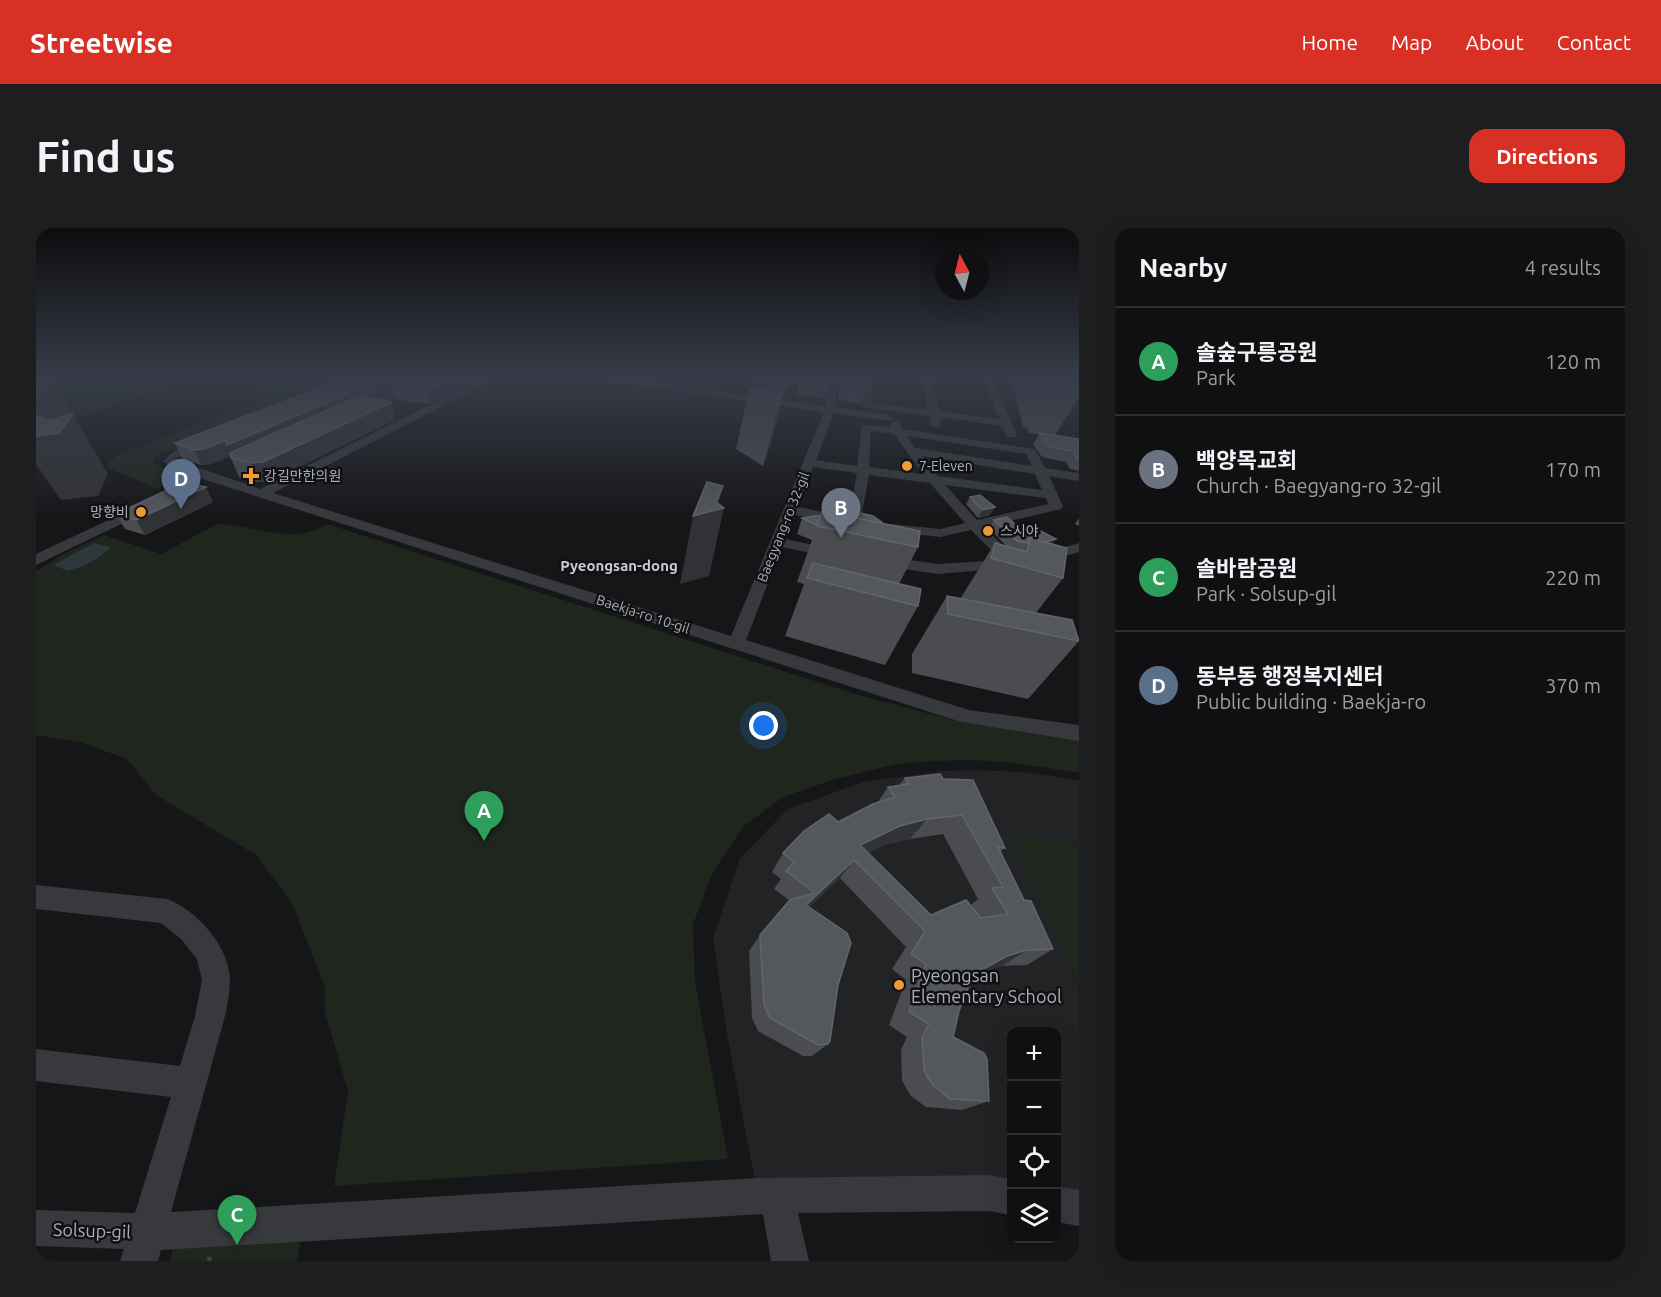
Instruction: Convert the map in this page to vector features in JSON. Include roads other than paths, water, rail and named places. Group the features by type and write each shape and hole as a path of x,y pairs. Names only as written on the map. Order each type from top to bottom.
{"street":[{"path":"262,493 400,425"},
{"name":"Baegyang-ro 32-gil","path":"736,644 824,425"},
{"path":"866,524 863,472 866,427 893,425"},
{"path":"896,425 930,478 973,526 1014,564"},
{"path":"790,510 912,532 940,533 1056,506 1032,451 897,425"},
{"path":"965,425 1017,436 1009,425"},
{"name":"Baekja-ro 10-gil","path":"219,437 174,455 169,462 216,474 262,493 968,717 1079,733"},
{"path":"912,451 1079,477"},
{"path":"808,463 1052,495"},
{"path":"190,486 216,474"},
{"path":"36,560 160,500"},
{"path":"777,542 861,558 938,569 1014,564 1079,547"},
{"path":"36,897 167,911 191,930 209,953 216,980 210,1016 143,1247"},
{"path":"36,1065 191,1083"},
{"name":"Solsup-gil","path":"36,1228 143,1247 777,1196 989,1193 1007,1196"},
{"path":"777,1196 790,1261"},
{"path":"1061,1205 1079,1208"}],"place":[{"name":"7-Eleven","path":"907,466"},
{"name":"강길만한의원","path":"251,476"},
{"name":"동부동 행정복지센터","path":"181,509"},
{"name":"망향비","path":"141,512"},
{"name":"스시야","path":"988,531"},
{"name":"백양목교회","path":"841,538"},
{"name":"솔숲구릉공원","path":"484,841"},
{"name":"Pyeongsan Elementary School","path":"899,985"},
{"name":"솔바람공원","path":"237,1245"}],"district":[{"name":"Pyeongsan-dong","path":"619,565"}]}
